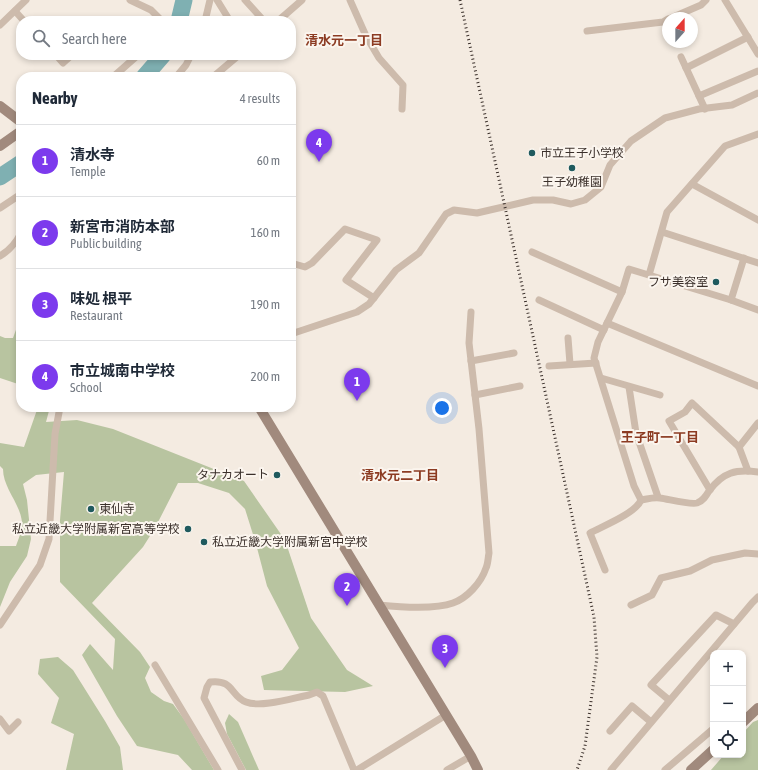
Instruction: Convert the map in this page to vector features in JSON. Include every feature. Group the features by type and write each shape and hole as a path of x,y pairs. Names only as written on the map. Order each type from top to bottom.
{"street":[{"path":"0,25 26,0"},
{"path":"130,0 151,10 157,16"},
{"path":"206,16 210,0"},
{"path":"217,0 227,16"},
{"path":"245,0 259,16"},
{"path":"350,0 366,36 379,58 403,85 402,109"},
{"path":"685,12 701,5 706,0"},
{"path":"725,0 758,54"},
{"path":"283,16 298,1"},
{"path":"15,11 20,16"},
{"path":"587,31 662,22"},
{"path":"686,68 748,38"},
{"path":"681,57 706,109"},
{"path":"119,72 132,60"},
{"path":"180,72 188,60"},
{"path":"219,72 233,60"},
{"path":"699,96 758,71"},
{"path":"296,332 357,312 371,302 396,270 419,253 446,214 454,210 477,213 534,200 553,200 571,204 585,200 601,187 610,165 631,141 665,118 732,105 758,93"},
{"path":"0,106 16,118"},
{"path":"649,275 668,212 725,146 758,134"},
{"path":"0,146 16,135"},
{"path":"692,184 758,220"},
{"path":"0,208 16,197"},
{"path":"296,264 305,267 312,263 345,229 377,240 346,280 374,298"},
{"path":"662,232 758,263"},
{"path":"0,256 16,241"},
{"path":"532,252 622,292"},
{"path":"731,300 744,258"},
{"path":"641,500 634,486 594,358 598,342 622,292 629,268 758,310"},
{"path":"539,300 758,386"},
{"path":"379,605 400,607 431,606 453,603 466,595 476,585 486,569 489,553 469,343 471,312"},
{"path":"568,338 570,364"},
{"path":"471,361 514,353"},
{"path":"550,366 596,363"},
{"path":"601,378 660,396"},
{"path":"475,395 520,386"},
{"path":"629,387 636,432 658,498"},
{"path":"710,490 669,421 685,412 692,403 739,447 748,471"},
{"path":"0,625 40,565 49,539 55,434 59,412"},
{"path":"262,412 471,756 478,770"},
{"path":"739,447 758,423"},
{"path":"605,570 590,533 620,518 639,504 641,500 658,498 696,504 704,499 721,477 734,471 758,472"},
{"path":"630,605 652,595 661,578 690,571 712,560 745,553 758,554"},
{"path":"611,770 758,597"},
{"path":"669,700 651,685 716,615 734,624"},
{"path":"155,665 218,770"},
{"path":"242,770 204,698 210,682 219,681 226,684 244,702 256,705 309,695 317,692 324,696 356,770 446,716"},
{"path":"610,731 632,706 651,722"},
{"path":"746,719 758,708"},
{"path":"0,719 10,731 18,722"},
{"path":"665,770 710,732"},
{"path":"691,770 710,753"},
{"path":"447,770 471,756"}],"green space":[{"path":"16,330 16,383 0,378 0,336 5,338 13,338"},
{"path":"36,412 49,412 46,422 77,420 113,429 244,481 285,540 311,618 347,670 373,686 345,692 264,690 261,676 282,670 299,648 267,586 245,509 229,493 198,483 178,483 155,528 143,547 92,603 140,652 150,667 145,678 151,692 164,701 173,704 184,719 214,770 192,770 178,755 137,746 117,716 82,655 90,644 113,670 115,639 60,582 60,520 64,472 36,475 23,484 27,500 31,539 27,556 10,582 0,607 0,546 16,546 22,522 21,515 8,489 3,469 0,466 0,443 24,447"},
{"path":"58,657 73,670 120,747 123,770 66,770 74,734 51,723 59,698 38,674 40,659"},
{"path":"229,714 238,722 259,770 246,770 227,734 225,723"},
{"path":"758,720 758,770 711,770 721,758 746,758 746,730 753,722"}],"waterway":[{"path":"180,16 184,0"},
{"path":"148,72 159,60"},
{"path":"0,177 16,166"}],"railway":[{"path":"460,0 594,617 597,657 585,746 577,770"}],"place":[{"name":"市立王子小学校","path":"532,153"},
{"name":"市立城南中学校","path":"319,162"},
{"name":"王子幼稚園","path":"572,168"},
{"name":"フサ美容室","path":"716,282"},
{"name":"清水寺","path":"357,401"},
{"name":"タナカオート","path":"277,475"},
{"name":"東仙寺","path":"91,509"},
{"name":"私立近畿大学附属新宮高等学校","path":"188,529"},
{"name":"私立近畿大学附属新宮中学校","path":"204,542"},
{"name":"新宮市消防本部","path":"347,606"},
{"name":"味処 根平","path":"445,668"}],"district":[{"name":"清水元一丁目","path":"344,40"},
{"name":"王子町一丁目","path":"660,437"},
{"name":"清水元二丁目","path":"400,475"}]}
